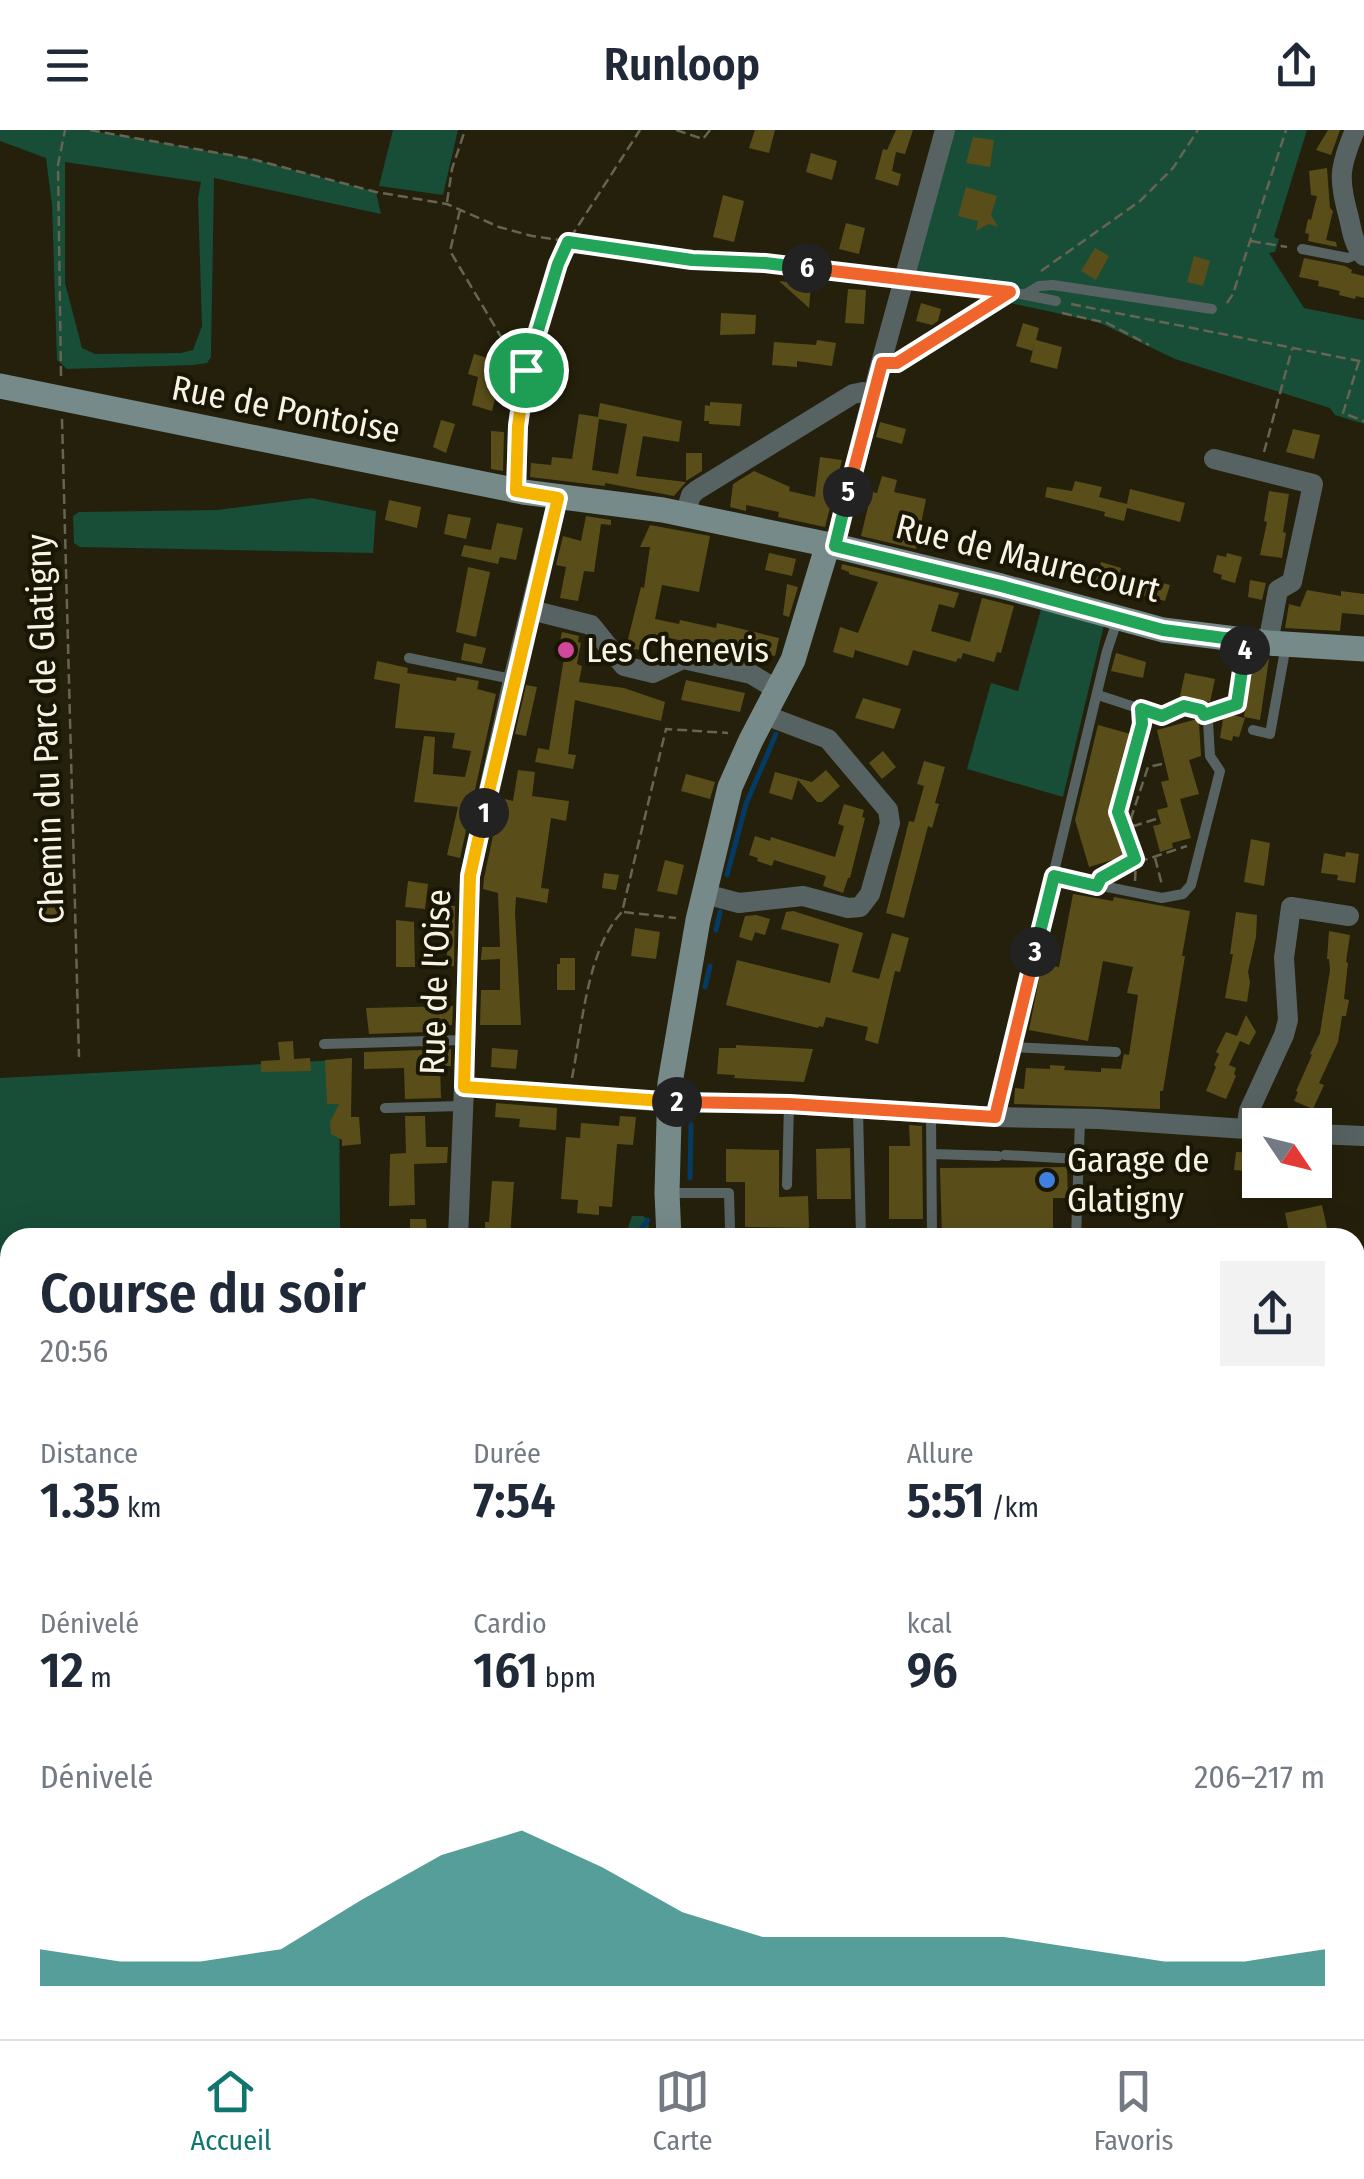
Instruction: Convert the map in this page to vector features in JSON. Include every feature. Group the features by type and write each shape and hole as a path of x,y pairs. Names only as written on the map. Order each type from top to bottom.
{"main road":[{"name":"Rue de Pontoise","path":"0,386 558,498"},
{"name":"Rue de Maurecourt","path":"558,498 685,515 831,545 1163,630 1267,643 1364,649"},
{"path":"668,1228 670,1082 698,920 730,787 793,660 831,545"}],"street":[{"path":"831,545 945,130"},
{"path":"1355,130 1342,164 1341,189 1362,254"},
{"path":"882,363 897,363 1017,293"},
{"path":"516,491 518,426 526,370"},
{"path":"685,515 696,490 853,394 873,394"},
{"path":"1214,459 1313,484 1292,582 1278,590 1267,643"},
{"name":"Rue de l'Oise","path":"458,1228 470,876 558,498"},
{"path":"530,610 591,625 624,666 653,673 682,660 751,674 778,691"},
{"path":"705,894 740,903 804,896 848,908 860,907 870,894 890,823 888,810 828,739 765,715"},
{"path":"1250,1108 1288,1020 1284,958 1291,908 1349,916"},
{"path":"464,1096 569,1094 1242,1128"},
{"path":"1332,1135 1364,1136"}],"lane":[{"path":"1302,249 1348,258 1362,254"},
{"path":"1017,293 1053,285 1212,308"},
{"path":"1017,293 1056,301"},
{"path":"995,1117 1118,617"},
{"path":"1252,730 1270,734 1267,643"},
{"path":"409,658 514,680"},
{"path":"1054,876 1162,898 1183,894 1191,884 1220,770 1210,756 1208,721 1201,710 1184,706 1162,716 1098,695"},
{"path":"324,1044 466,1040"},
{"path":"1012,1046 1116,1052"},
{"path":"385,1108 464,1096"},
{"path":"787,1185 789,1104"},
{"path":"858,1110 861,1228"},
{"path":"931,1113 932,1228"},
{"path":"1076,1228 1080,1118"},
{"path":"932,1154 1078,1159"},
{"path":"666,1193 728,1193 730,1228"}],"path":[{"name":"Chemin du Parc de Glatigny","path":"65,130 58,165 80,1057"},
{"path":"90,130 252,160 376,192 447,204 516,232 568,242 692,260 765,263 1017,293 1140,201 1173,168 1198,130"},
{"path":"447,204 452,169 465,130"},
{"path":"460,210 450,251 513,358 526,370 568,242 640,130"},
{"path":"676,130 703,139 710,130"},
{"path":"1212,308 1225,305 1233,294 1286,130"},
{"path":"1250,241 1302,249"},
{"path":"1038,298 1053,311 1107,323 1149,344"},
{"path":"1056,301 1361,361 1342,414 1364,421"},
{"path":"1259,469 1292,347"},
{"path":"1204,715 1237,704 1267,643"},
{"path":"1134,894 1136,860 1118,812 1142,724 1141,709"},
{"path":"569,1094 596,958 610,925 622,912 666,728 739,734 751,740"},
{"path":"1156,819 1134,826 1131,818 1148,767 1162,764"},
{"path":"1097,886 1101,878 1136,860 1202,842"},
{"path":"1155,857 1162,898"},
{"path":"622,912 698,920"}],"green space":[{"path":"0,130 88,130 253,159 376,192 381,214 214,178 211,357 207,363 67,369 57,360 52,205 46,158 0,141","holes":["65,162 201,182 198,198 202,326 193,350 95,354 82,348 65,283"]},
{"path":"393,130 458,130 443,195 379,186"},
{"path":"946,130 1307,130 1274,237 1279,239 1275,252 1269,253 1304,308 1364,320 1364,424 1335,415 1330,408 1175,359 1098,322 904,280"},
{"path":"311,498 376,511 373,553 80,547 74,543 73,516 79,512 217,510"},
{"path":"1042,606 1104,625 1063,797 967,769 991,683 1018,691"},
{"path":"339,1060 340,1228 0,1228 0,1078"},
{"path":"632,1216 648,1220 649,1228 628,1228"}],"building":[{"path":"755,130 775,130 769,153 749,148"},
{"path":"896,130 913,130 905,154 896,152 892,171 901,174 898,186 875,179 883,149 887,150"},
{"path":"1328,130 1340,130 1331,155 1316,150"},
{"path":"973,137 994,140 990,167 966,163"},
{"path":"811,153 837,161 832,180 806,172"},
{"path":"1327,168 1333,211 1326,240 1336,242 1337,247 1308,241 1309,234 1305,233 1317,196 1311,195 1309,171"},
{"path":"966,187 997,196 991,215 998,227 989,224 976,231 978,221 958,216"},
{"path":"723,195 744,201 734,242 713,237"},
{"path":"846,223 865,228 859,254 839,249"},
{"path":"1095,248 1109,256 1096,280 1081,271"},
{"path":"1194,256 1210,261 1203,286 1187,282"},
{"path":"1304,258 1345,266 1351,273 1364,276 1364,298 1339,295 1340,291 1318,286 1319,281 1299,277"},
{"path":"779,281 811,285 809,308"},
{"path":"848,289 866,290 864,324 845,323"},
{"path":"921,303 941,309 938,321 932,325 916,321"},
{"path":"721,313 756,315 755,334 720,335"},
{"path":"1023,323 1039,328 1036,340 1062,347 1057,369 1030,362 1033,351 1016,346"},
{"path":"817,340 836,343 832,366 797,361 797,367 772,365 774,342 816,345"},
{"path":"474,354 491,359 488,368 494,370 492,380 499,382 492,411 472,405 478,377 468,374"},
{"path":"710,402 742,404 740,426 704,421 705,405 710,406"},
{"path":"600,403 682,421 679,442 643,436 636,476 686,482 674,496 605,483 530,477 531,463 551,465 552,457 572,459 579,414 598,417","holes":["599,419 627,424 618,474 592,470"]},
{"path":"441,420 455,424 446,453 433,447"},
{"path":"880,422 906,429 902,444 876,437"},
{"path":"1293,429 1320,435 1314,459 1286,452"},
{"path":"491,431 504,432 503,471 491,469"},
{"path":"686,453 702,453 702,471 686,481"},
{"path":"820,457 842,460 825,527 746,505 746,511 730,507 733,484 754,471 790,487 789,491 815,497"},
{"path":"882,476 897,480 894,492 926,499 916,549 861,536 868,507 859,505 863,490 877,493"},
{"path":"1075,481 1102,487 1099,497 1127,504 1130,489 1185,503 1180,522 1127,508 1124,521 1104,516 1105,512 1045,497 1047,487 1072,491"},
{"path":"1269,491 1289,494 1282,558 1260,555"},
{"path":"389,500 421,507 417,528 385,520"},
{"path":"448,514 471,518 466,539 444,534"},
{"path":"586,516 611,520 611,525 601,524 594,572 584,571 578,601 560,598 566,567 556,565 563,536 581,541"},
{"path":"497,523 523,528 516,560 500,557 498,564 461,556 464,545 491,550"},
{"path":"650,525 710,536 699,592 662,585 655,619 716,628 717,623 779,638 775,656 652,634 648,652 626,647 641,587 644,588 650,547 640,547"},
{"path":"769,553 796,559 792,576 765,570"},
{"path":"1227,553 1242,557 1235,583 1213,572 1217,555 1226,557"},
{"path":"1101,562 1170,585 1165,601 1095,584"},
{"path":"842,564 959,593 954,608 939,604 931,631 970,642 982,598 1014,606 1001,653 997,652 994,662 963,653 956,662 913,650 908,666 855,650 853,658 833,652 840,627 858,633 878,582 849,574 841,569"},
{"path":"468,567 490,572 476,637 456,632"},
{"path":"1250,580 1266,583 1262,600 1248,597"},
{"path":"787,584 798,587 789,617 783,615"},
{"path":"1307,590 1341,596 1341,591 1364,594 1364,615 1342,613 1340,631 1285,628 1289,604 1300,607"},
{"path":"562,632 579,636 579,682 624,688 665,702 661,721 575,700 568,754 576,755 573,769 535,762 538,748 549,750 565,652 558,651"},
{"path":"464,643 486,648 482,664 461,660"},
{"path":"1116,653 1146,662 1143,678 1111,671"},
{"path":"1253,657 1269,659 1260,720 1244,717"},
{"path":"377,661 408,668 407,673 479,681 477,689 496,694 460,858 447,855 458,807 414,802 424,736 435,737 433,774 465,777 471,751 452,748 455,733 395,728 400,684 374,679"},
{"path":"1185,673 1215,679 1210,702 1180,696"},
{"path":"686,680 745,693 740,712 681,700"},
{"path":"526,685 537,687 526,736 515,734"},
{"path":"863,698 901,709 894,729 855,718"},
{"path":"1224,713 1245,718 1239,737 1233,736 1232,741 1220,738"},
{"path":"1197,719 1201,756 1189,760 1199,794 1180,799 1191,838 1172,843 1173,848 1160,852 1153,826 1161,824 1157,810 1168,807 1161,782 1169,780 1157,730"},
{"path":"1098,725 1134,735 1113,814 1126,856 1089,867 1075,820"},
{"path":"883,751 896,767 882,779 869,763"},
{"path":"924,761 945,767 935,803 939,804 932,828 928,826 904,918 886,913 909,821 914,822 924,786 917,784"},
{"path":"518,770 535,772 532,796 569,801 566,821 551,818 541,888 549,889 547,903 516,897 521,1025 480,1025 481,990 500,990 500,959 481,960 482,947 500,947 498,893 483,889 484,878 501,798 513,801"},
{"path":"826,770 840,786 822,802 817,802 798,780 792,800 769,793 775,772 812,782"},
{"path":"686,774 715,782 710,799 681,791"},
{"path":"844,804 864,810 865,818 843,893 823,886 826,876 774,860 772,866 749,855 755,836 770,841 771,837 835,857 844,826 838,824"},
{"path":"1251,839 1270,843 1264,886 1244,882"},
{"path":"1346,852 1359,854 1355,883 1321,873 1324,853 1345,857"},
{"path":"665,860 684,865 677,895 657,891"},
{"path":"604,873 619,875 616,890 602,888"},
{"path":"408,881 428,884 425,909 405,907"},
{"path":"1073,894 1190,911 1160,1109 1014,1104 1015,1088 1024,1089 1026,1068 1050,1069 1050,1065 1065,1066 1064,1070 1101,1072 1101,1068 1121,1069 1124,1054 1129,1055 1138,995 1127,993 1133,967 1103,961 1088,1041 1029,1030 1042,964 1059,967"},
{"path":"447,906 455,906 454,966 447,966"},
{"path":"44,907 62,907 62,924 44,924"},
{"path":"786,912 863,933 852,972 879,979 892,933 909,938 900,972 895,971 878,1044 865,1040 868,1027 826,1017 823,1027 818,1028 726,1005 737,960 830,983 839,944 781,929"},
{"path":"1236,912 1257,915 1247,1002 1225,998"},
{"path":"745,916 770,919 765,935 755,932 752,941 739,937"},
{"path":"396,920 414,922 415,967 396,967"},
{"path":"635,928 660,932 656,959 631,956"},
{"path":"1329,931 1350,935 1346,1016 1342,1016 1338,1042 1319,1083 1324,1085 1311,1108 1294,1101 1320,1033 1330,970"},
{"path":"560,958 575,958 575,990 557,990"},
{"path":"453,1006 452,1025 429,1026 429,1032 369,1034 366,1008"},
{"path":"1246,1015 1256,1032 1249,1045 1240,1041 1229,1065 1236,1068 1236,1076 1226,1099 1206,1091 1216,1067 1216,1052 1226,1032 1237,1036"},
{"path":"293,1041 294,1059 310,1058 311,1071 261,1072 261,1061 280,1060 278,1042"},
{"path":"736,1045 813,1049 804,1082 717,1074 719,1048"},
{"path":"492,1048 518,1050 516,1069 491,1067"},
{"path":"451,1049 451,1066 440,1066 441,1098 405,1099 404,1068 364,1069 364,1052"},
{"path":"352,1058 351,1117 359,1117 361,1144 342,1146 342,1140 331,1134 330,1122 339,1104 327,1104 325,1060"},
{"path":"496,1103 557,1108 556,1130 519,1127 520,1119 495,1117"},
{"path":"405,1116 425,1116 426,1147 448,1147 447,1163 414,1164 415,1205 389,1206 390,1154 406,1153"},
{"path":"620,1116 636,1117 633,1145 617,1144 612,1207 599,1206 599,1215 577,1213 578,1200 561,1199 566,1137 580,1138 581,1123 619,1126"},
{"path":"909,1125 922,1126 923,1219 889,1219 889,1146 910,1146"},
{"path":"850,1148 851,1199 817,1199 816,1149"},
{"path":"726,1149 779,1150 779,1197 808,1196 809,1228 745,1227 745,1182 726,1182"},
{"path":"1236,1152 1242,1152 1242,1171 1234,1170"},
{"path":"1067,1167 1068,1198 1053,1198 1053,1228 942,1228 940,1168"},
{"path":"492,1181 514,1182 511,1228 485,1228 485,1222 489,1222"},
{"path":"1322,1205 1327,1228 1288,1228 1285,1213"},
{"path":"410,1219 426,1219 427,1228 410,1228"}],"waterway":[{"path":"727,875 746,804 776,734"},
{"path":"716,930 720,912"},
{"path":"705,987 710,966"},
{"path":"690,1178 691,1124"},
{"path":"642,1228 648,1220"}],"place":[{"name":"Les Chenevis","path":"566,650"},
{"name":"Garage de Glatigny","path":"1047,1180"}],"route":[{"path":"568,242 692,260 765,263 1010,292 897,363 882,363 835,546 1145,626 1247,641 1237,704 1204,715 1201,710 1184,706 1162,716 1141,709 1142,724 1118,812 1135,859 1101,878 1097,886 1054,876 995,1117 789,1104 669,1102 464,1087 470,876 558,498 516,491 518,426 526,370 568,242"}]}
